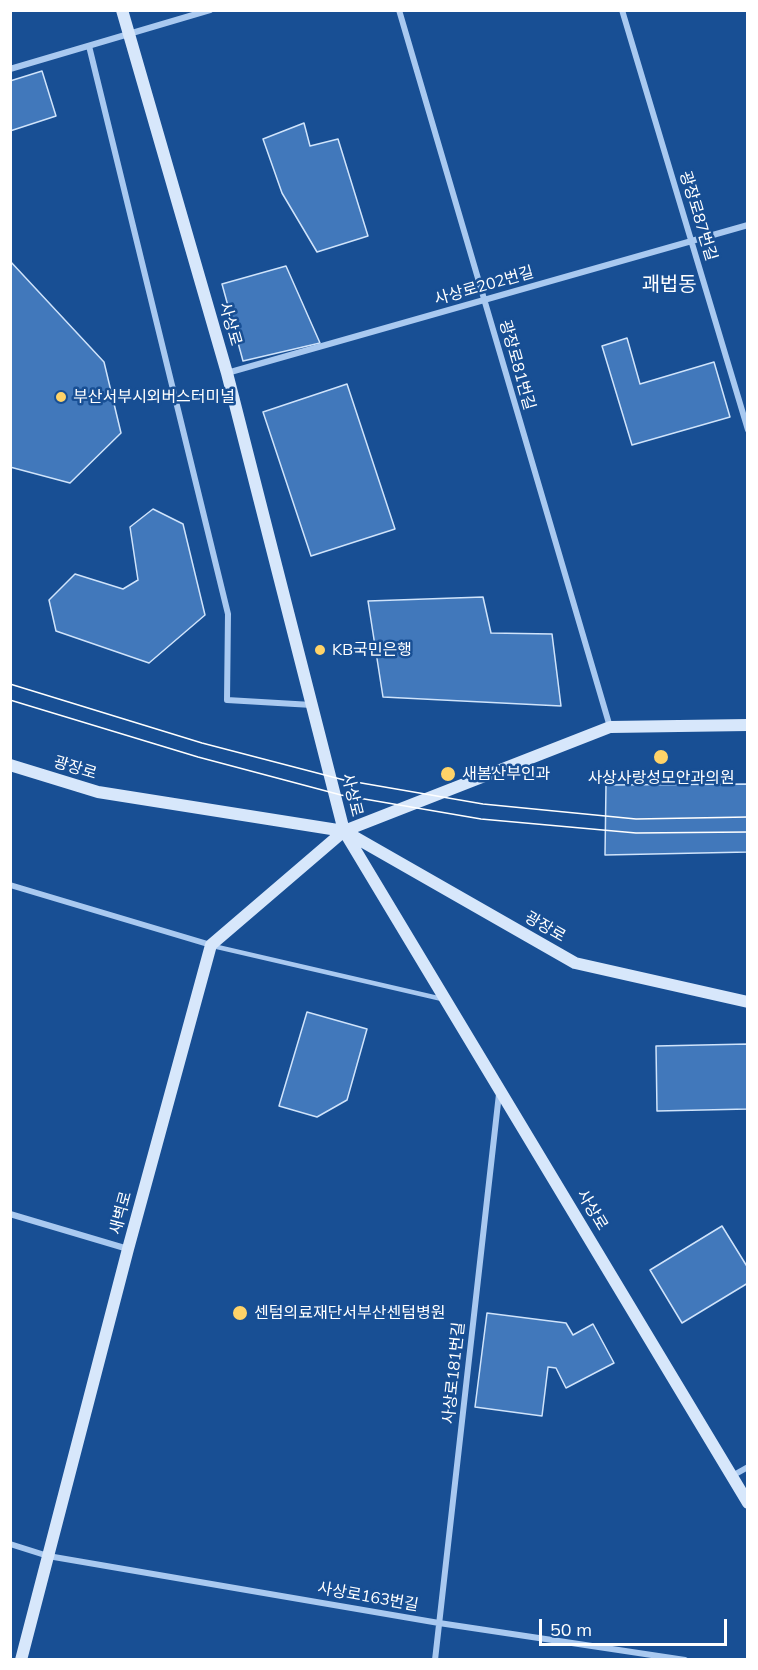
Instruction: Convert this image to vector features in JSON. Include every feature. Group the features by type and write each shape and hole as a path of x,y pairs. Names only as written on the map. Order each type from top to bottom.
{"main road":[{"name":"사상로","path":"122,10 227,372 344,831 747,1503"},
{"path":"211,945 344,831 610,727 747,725"},
{"name":"광장로","path":"10,765 98,792 344,831 575,963 746,1005"},
{"name":"새벽로","path":"21,1659 128,1249 211,945"}],"street":[{"path":"10,69 210,10"},
{"name":"광장로81번길","path":"399,10 610,727"},
{"name":"광장로87번길","path":"622,10 747,430"},
{"path":"89,46 228,614 227,700 312,705"},
{"name":"사상로202번길","path":"227,372 747,225"},
{"path":"10,885 211,945"},
{"name":"사상로181번길","path":"435,1659 500,1089"},
{"path":"10,1214 128,1249"},
{"path":"732,1476 747,1467"},
{"name":"사상로163번길","path":"10,1544 48,1556 439,1623 685,1659"}],"lane":[{"path":"211,945 446,1000"}],"building":[{"path":"42,71 56,116 10,131 10,81"},
{"path":"304,123 310,146 338,139 368,236 317,252 282,193 263,139"},
{"name":"부산서부시외버스터미널","path":"10,261 104,362 121,433 70,483 10,467"},
{"path":"286,266 320,343 243,361 222,284"},
{"path":"627,338 640,384 714,362 730,417 632,445 602,346"},
{"path":"347,384 395,529 311,556 263,412"},
{"path":"153,509 183,524 205,615 149,663 56,631 49,600 75,574 123,589 138,580 130,527"},
{"path":"483,597 491,633 552,634 561,706 383,697 368,601"},
{"path":"748,784 748,852 605,855 606,785"},
{"path":"307,1012 367,1029 347,1100 317,1117 279,1106"},
{"path":"748,1044 748,1109 657,1111 656,1046"},
{"path":"722,1226 748,1268 748,1283 682,1323 650,1270"},
{"path":"487,1313 566,1323 573,1335 593,1324 614,1363 566,1388 556,1368 548,1367 542,1416 475,1407"}],"tram line":[{"path":"10,684 202,743 344,780 483,804 636,819 748,817"},
{"path":"10,700 198,757 341,795 481,819 636,833 748,832"}],"place":[{"name":"부산서부시외버스터미널","path":"61,397"},
{"name":"KB국민은행","path":"320,650"},
{"name":"사상사랑성모안과의원","path":"661,757"},
{"name":"새봄산부인과","path":"448,774"},
{"name":"센텀의료재단서부산센텀병원","path":"240,1313"}],"district":[{"name":"괘법동","path":"669,285"}]}
